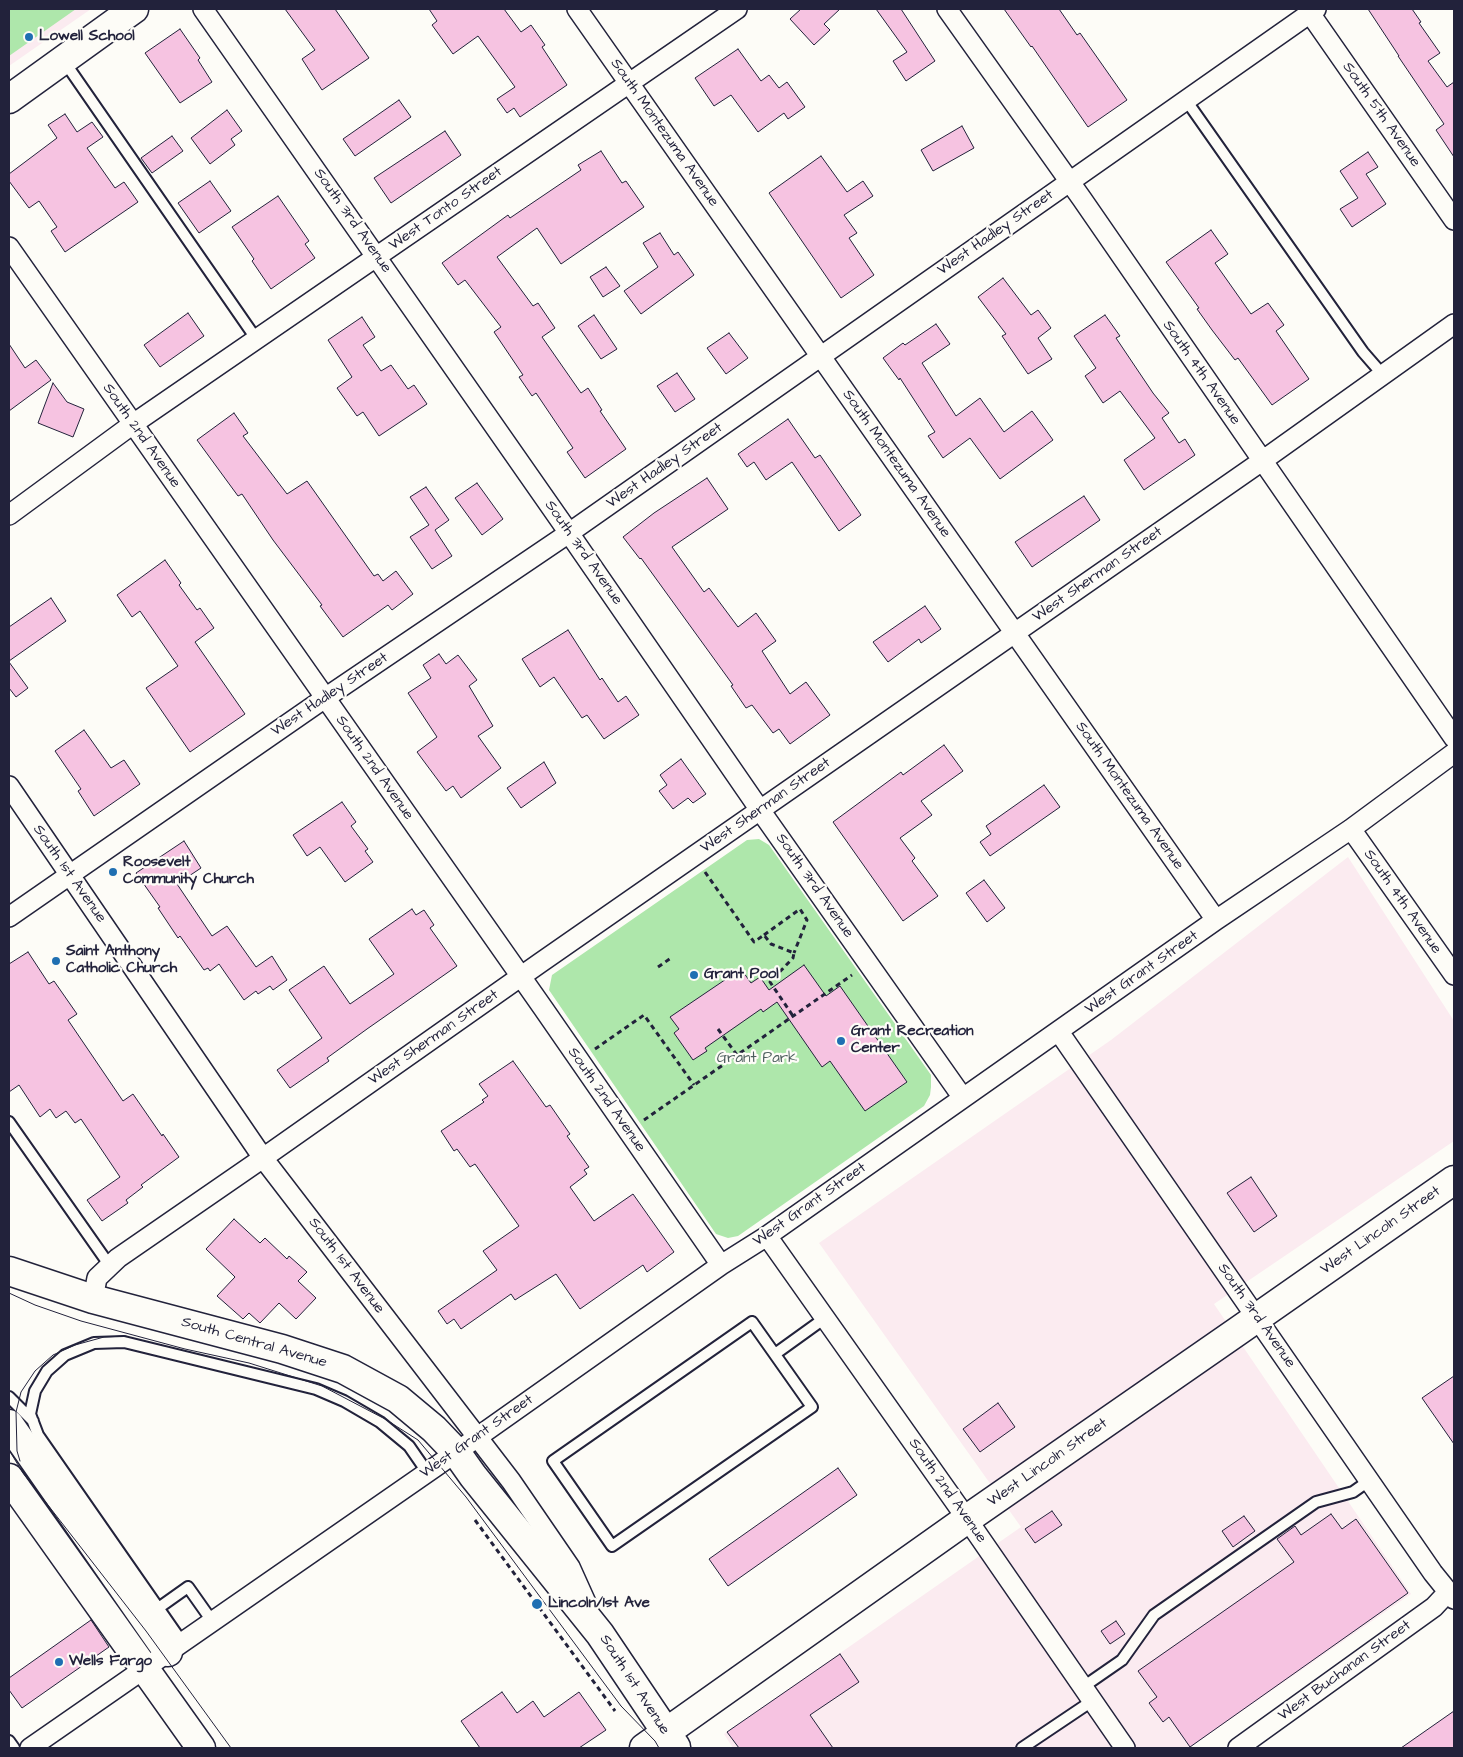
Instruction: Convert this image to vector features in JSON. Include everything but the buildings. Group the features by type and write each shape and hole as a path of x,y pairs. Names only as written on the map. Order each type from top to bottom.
{"main road":[{"path":"9,99 134,9"},
{"name":"West Lincoln Street","path":"644,1748 671,1741 967,1519 1454,1180"},
{"name":"South Central Avenue","path":"9,1271 93,1299 282,1349 342,1369 398,1399 434,1429 466,1444 472,1476 600,1634"},
{"path":"21,1423 165,1654 201,1748"},
{"path":"9,1478 165,1654"},
{"name":"South 1st Avenue","path":"600,1634 671,1741"}],"street":[{"name":"South 3rd Avenue","path":"203,9 760,810 963,1098"},
{"name":"South Montezuma Avenue","path":"577,9 1216,920"},
{"name":"West Tonto Street","path":"9,515 133,424 737,9"},
{"name":"South 4th Avenue","path":"947,9 1070,182 1454,738"},
{"name":"West Hadley Street","path":"9,917 325,698 569,533 1070,182 1311,10"},
{"name":"South 5th Avenue","path":"1311,10 1454,220"},
{"name":"South 2nd Avenue","path":"9,246 521,976 721,1266"},
{"name":"West Sherman Street","path":"93,1299 97,1278 118,1258 1262,461 1454,324"},
{"name":"West Grant Street","path":"30,1748 721,1266 767,1236 1216,920 1351,829 1454,753"},
{"name":"South 1st Avenue","path":"9,786 263,1158 466,1444"},
{"name":"South 4th Avenue","path":"1351,829 1454,975"},
{"name":"South 3rd Avenue","path":"1059,1032 1433,1573 1451,1595"},
{"name":"South 2nd Avenue","path":"767,1236 967,1519 1125,1748"},
{"name":"West Buchanan Street","path":"1238,1748 1451,1595"}],"lane":[{"path":"63,60 257,340"},
{"path":"1186,100 1363,352 1383,374"},
{"path":"9,1122 110,1266"},
{"path":"775,1354 825,1318"},
{"path":"752,1322 775,1354 812,1407 612,1546 553,1460 752,1322"},
{"path":"21,1423 30,1414 35,1391 47,1371 66,1355 94,1343 124,1342 316,1389 344,1401 380,1422 409,1446 427,1472"},
{"path":"9,1397 21,1423 38,1435 157,1609 165,1654"},
{"path":"1022,1748 1088,1694 1122,1660 1154,1616 1316,1502 1353,1492 1370,1480"},
{"path":"157,1609 188,1587 212,1621"},
{"path":"9,1742 14,1748"}],"path":[{"path":"705,872 754,942 800,909 807,920 793,958 770,982 793,1016"},
{"path":"764,935 771,944 794,953"},
{"path":"658,967 671,958"},
{"path":"644,1120 855,973"},
{"path":"595,1049 644,1015 694,1085"},
{"path":"718,1029 737,1055"},
{"path":"470,1512 615,1711"}],"shaded area":[{"name":"Lowell School","path":"9,9 91,9 9,66"},
{"path":"1348,857 1454,1021 1454,1141 1214,1304 1411,1594 1189,1748 733,1748 724,1734 1021,1527 819,1243 1111,1040"}],"green space":[{"name":"Lowell School","path":"9,9 35,10 76,9 9,56"},
{"name":"Grant Park","path":"759,839 769,845 931,1075 931,1087 930,1095 924,1106 738,1236 728,1238 716,1234 549,990 552,975 747,840"}],"tram line":[{"path":"9,1293 35,1305 81,1321 185,1349 249,1363 322,1386 385,1419 418,1440 466,1497 621,1706 655,1741 659,1748"},
{"path":"20,1461 17,1451 16,1412 21,1392 35,1371 53,1355 75,1345 104,1337 126,1336"},
{"path":"9,1450 23,1473 146,1631 231,1748"}],"place":[{"name":"Lowell School","path":"29,37"},
{"name":"Roosevelt Community Church","path":"113,872"},
{"name":"Saint Anthony Catholic Church","path":"56,961"},
{"name":"Grant Pool","path":"694,975"},
{"name":"Grant Recreation Center","path":"841,1041"},
{"name":"Lincoln/1st Ave","path":"537,1604"},
{"name":"Wells Fargo","path":"59,1662"}]}
